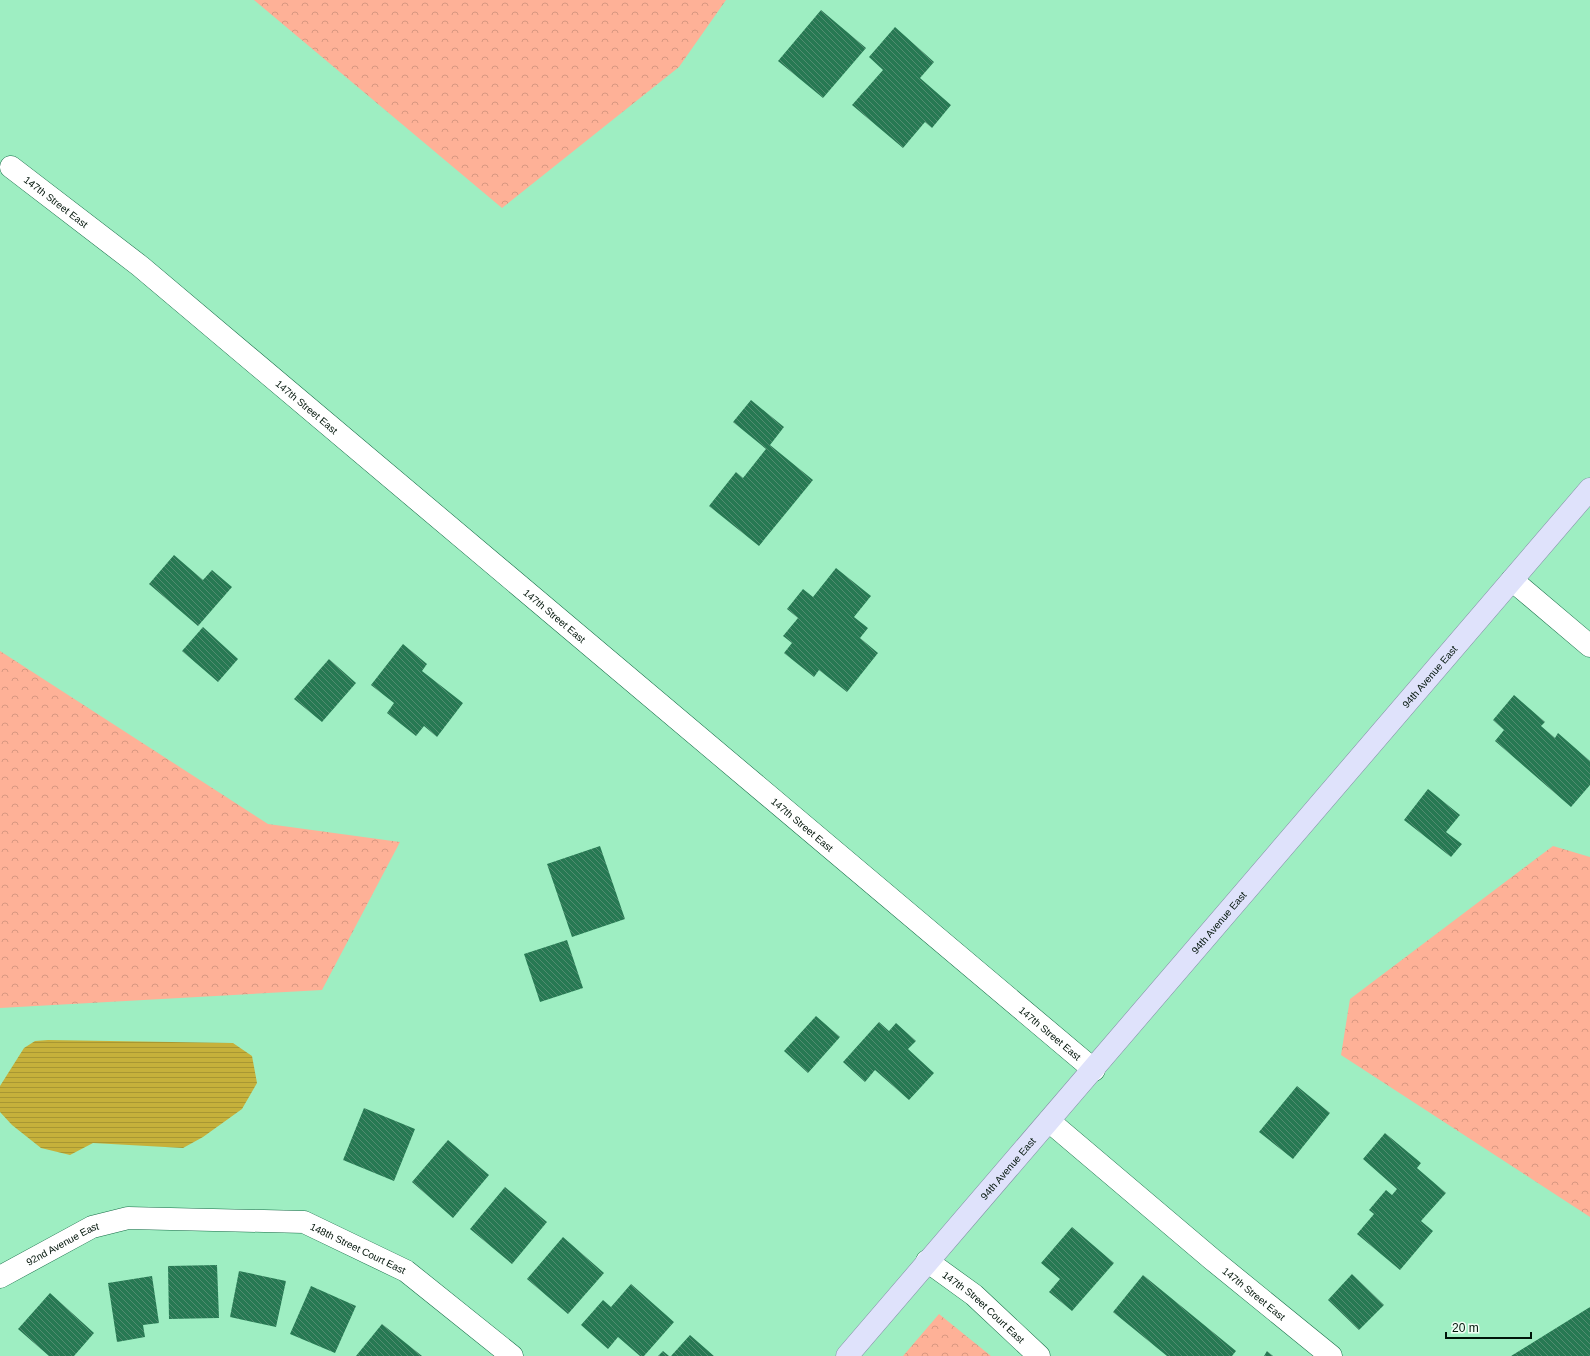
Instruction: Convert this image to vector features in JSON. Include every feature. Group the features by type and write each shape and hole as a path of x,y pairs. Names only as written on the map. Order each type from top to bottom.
{"main road":[{"name":"94th Avenue East","path":"847,1356 927,1261 1094,1070 1590,489"}],"street":[{"name":"147th Street East","path":"11,167 140,266 1094,1070"},
{"path":"1512,580 1590,646"},
{"name":"147th Street East","path":"1049,1121 1213,1260 1331,1356"},
{"name":"92nd Avenue East","path":"0,1277 92,1227 128,1218"},
{"name":"148th Street Court East","path":"128,1218 304,1222 406,1271 512,1356"},
{"name":"147th Street Court East","path":"927,1261 974,1295 1039,1356"}],"green space":[{"path":"254,0 726,0 679,67 502,208"},
{"path":"0,651 268,824 400,842 322,990 0,1008"},
{"path":"1553,846 1590,857 1590,1217 1341,1055 1350,999"},
{"path":"939,1314 991,1356 903,1356"}],"shaded area":[{"path":"35,1041 233,1043 252,1056 257,1083 242,1109 203,1137 183,1148 93,1143 70,1155 41,1148 12,1125 0,1112 0,1086 24,1048"}],"building":[{"path":"821,10 866,48 823,98 778,61"},
{"path":"895,27 934,62 920,78 951,105 932,128 925,122 903,148 852,105 883,70 869,57"},
{"path":"751,400 784,427 770,445 813,480 759,546 709,506 736,472 743,478 766,449 733,422"},
{"path":"174,555 203,580 212,570 232,587 198,626 149,584"},
{"path":"836,568 871,596 854,617 868,628 860,638 878,653 847,692 819,670 814,677 784,653 792,643 783,636 798,618 787,609 803,589 813,597"},
{"path":"203,627 238,659 218,682 182,651"},
{"path":"403,644 427,664 422,671 463,703 437,737 424,726 416,736 387,713 394,703 371,685"},
{"path":"329,659 356,683 322,722 294,699"},
{"path":"1514,695 1545,722 1541,726 1555,738 1558,733 1590,761 1590,785 1571,807 1495,741 1504,730 1493,720"},
{"path":"1428,789 1460,815 1446,832 1462,844 1451,857 1404,820"},
{"path":"600,846 625,919 572,937 547,864"},
{"path":"567,940 583,988 540,1002 524,954"},
{"path":"816,1016 840,1037 808,1073 784,1051"},
{"path":"879,1022 889,1031 896,1023 916,1041 908,1049 934,1073 909,1100 875,1070 865,1082 843,1062"},
{"path":"1297,1086 1330,1113 1293,1159 1259,1132"},
{"path":"364,1108 415,1129 394,1181 343,1160"},
{"path":"1385,1133 1421,1163 1417,1168 1446,1193 1421,1221 1433,1231 1400,1270 1357,1234 1374,1214 1369,1210 1386,1190 1392,1195 1397,1189 1363,1159"},
{"path":"448,1140 489,1175 453,1218 412,1182"},
{"path":"505,1187 547,1222 512,1264 470,1229"},
{"path":"1072,1227 1114,1263 1072,1311 1049,1292 1060,1279 1041,1263"},
{"path":"563,1237 604,1273 568,1314 527,1279"},
{"path":"217,1265 219,1318 169,1319 168,1266"},
{"path":"239,1271 286,1281 276,1327 230,1317"},
{"path":"1352,1274 1384,1305 1359,1330 1328,1300"},
{"path":"1143,1275 1236,1351 1232,1356 1167,1356 1113,1312"},
{"path":"152,1276 159,1323 143,1325 145,1337 117,1342 108,1283"},
{"path":"631,1284 674,1322 644,1356 640,1356 618,1337 608,1349 581,1325 603,1300 611,1307"},
{"path":"311,1286 356,1306 335,1353 290,1334"},
{"path":"50,1293 94,1333 74,1356 49,1356 18,1329"},
{"path":"1590,1307 1590,1356 1511,1356"},
{"path":"382,1324 422,1356 356,1356"},
{"path":"690,1335 714,1356 671,1356"},
{"path":"663,1351 669,1356 658,1356"},
{"path":"1267,1351 1273,1356 1264,1356"}]}
